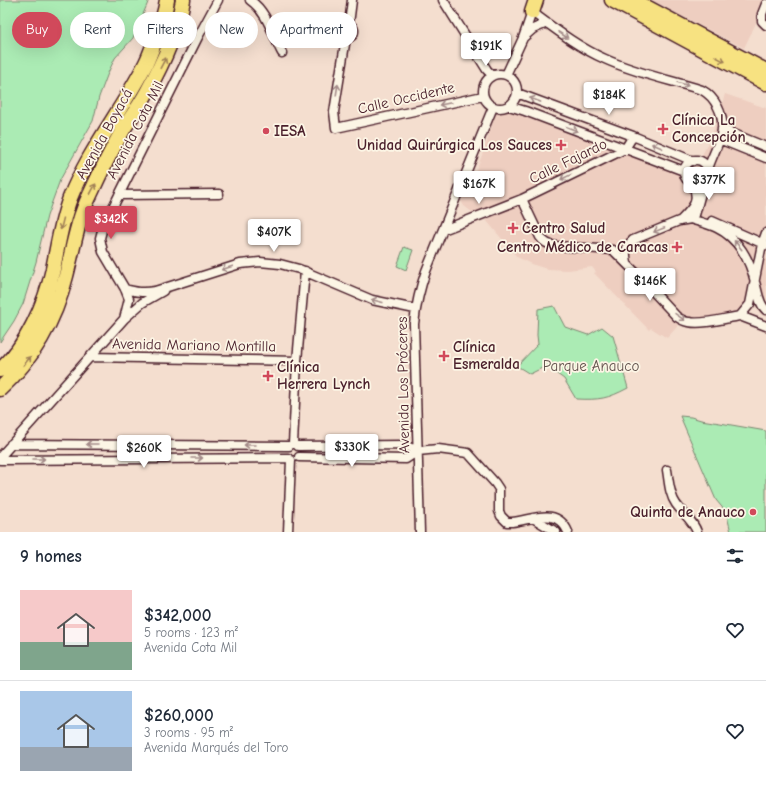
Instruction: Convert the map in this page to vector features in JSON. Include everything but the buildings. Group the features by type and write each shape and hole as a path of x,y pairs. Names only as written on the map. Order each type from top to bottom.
{"highway":[{"name":"Avenida Boyacá","path":"0,370 21,346 33,325 53,271 62,222 70,198 81,175 147,62 162,21 167,0"},
{"name":"Avenida Boyacá","path":"0,389 12,378 31,356 55,311 66,277 75,234 89,196 124,129 166,56 174,34 183,0"},
{"path":"612,0 766,74"},
{"path":"633,0 766,74"}],"street":[{"name":"Avenida Cota Mil","path":"0,458 124,320 129,299 125,288 103,252 100,238 102,227 218,0"},
{"path":"250,0 263,12 269,22 282,53"},
{"name":"Calle Occidente","path":"352,0 348,24 354,31 352,36 346,38 334,112 336,128 483,96"},
{"path":"443,0 487,70 492,75"},
{"path":"766,4 762,14 762,20 766,25"},
{"path":"506,75 523,38 534,6"},
{"path":"534,6 547,23 562,34 605,59 708,93 717,105 722,122 722,129 720,139 712,155 708,169 708,176 704,182 693,217"},
{"path":"523,38 533,28 547,23"},
{"path":"492,75 506,75 516,84 517,93 514,101 509,106 501,109 493,107 485,101 483,96 484,82 492,75"},
{"path":"517,93 696,161 706,165 708,169"},
{"path":"509,106 684,171"},
{"name":"Avenida Los Próceres","path":"420,532 414,324 419,291 493,107"},
{"path":"722,129 766,147"},
{"name":"Calle Fajardo","path":"443,230 522,199 625,149 633,136"},
{"path":"720,139 766,158"},
{"path":"704,182 693,184 687,180 684,171 687,165 712,155"},
{"path":"679,221 689,212 696,201 693,184"},
{"path":"119,195 219,194"},
{"path":"522,199 543,242 556,246 613,250 677,317 688,322 700,323 740,316 766,326"},
{"path":"627,264 626,251 627,245 630,242 679,221 693,217 719,223 764,244"},
{"path":"693,217 717,228 734,240 745,255 755,280 761,303 766,310"},
{"path":"740,316 750,304 766,233"},
{"path":"125,288 143,293 168,287 240,264 251,262 280,264 304,271 372,300 416,309"},
{"path":"294,445 297,361 304,271"},
{"path":"124,320 142,303 168,287"},
{"name":"Avenida Mariano Montilla","path":"90,357 297,361"},
{"path":"404,444 418,433"},
{"path":"11,444 404,444 418,451"},
{"path":"145,445 145,458"},
{"path":"293,458 286,451 294,445"},
{"path":"288,532 293,458 301,450 294,445"},
{"path":"0,458 406,459 418,451 438,449 468,453 499,489 499,512 507,522 548,516 562,522 568,532"},
{"path":"406,459 419,472"},
{"path":"667,470 675,503 692,522 697,532"},
{"path":"533,518 556,532"}],"shaded area":[{"path":"650,0 763,0 756,23 744,48"},
{"path":"725,94 766,108 766,302 762,298 746,299 741,308 734,313 716,317 696,319 685,318 667,338 651,328 649,330 594,273 596,272 592,267 568,270 547,269 531,264 517,257 486,220 464,206 461,201 473,178 496,112 498,111 505,110 582,135 682,172 684,179 688,181 711,138"}],"green space":[{"path":"0,0 149,0 144,12 133,12 133,38 125,47 125,12 70,12 70,48 124,48 115,58 108,73 99,97 93,121 60,180 47,216 36,262 23,304 0,342"},
{"path":"404,247 413,250 406,270 397,266"},
{"name":"Parque Anauco","path":"554,306 565,327 588,335 602,327 613,336 628,388 603,398 576,399 564,379 546,366 530,374 517,366 538,344 538,309"},
{"path":"680,416 766,431 766,532 731,532 726,512 716,500"}],"place":[{"name":"Clínica La Concepción","path":"663,129"},
{"name":"IESA","path":"266,131"},
{"name":"Unidad Quirúrgica Los Sauces","path":"561,145"},
{"name":"Centro Salud","path":"513,228"},
{"name":"Centro Médico de Caracas","path":"677,247"},
{"name":"Clínica Esmeralda","path":"444,356"},
{"name":"Clínica Herrera Lynch","path":"268,376"},
{"name":"Quinta de Anauco","path":"753,512"}]}
